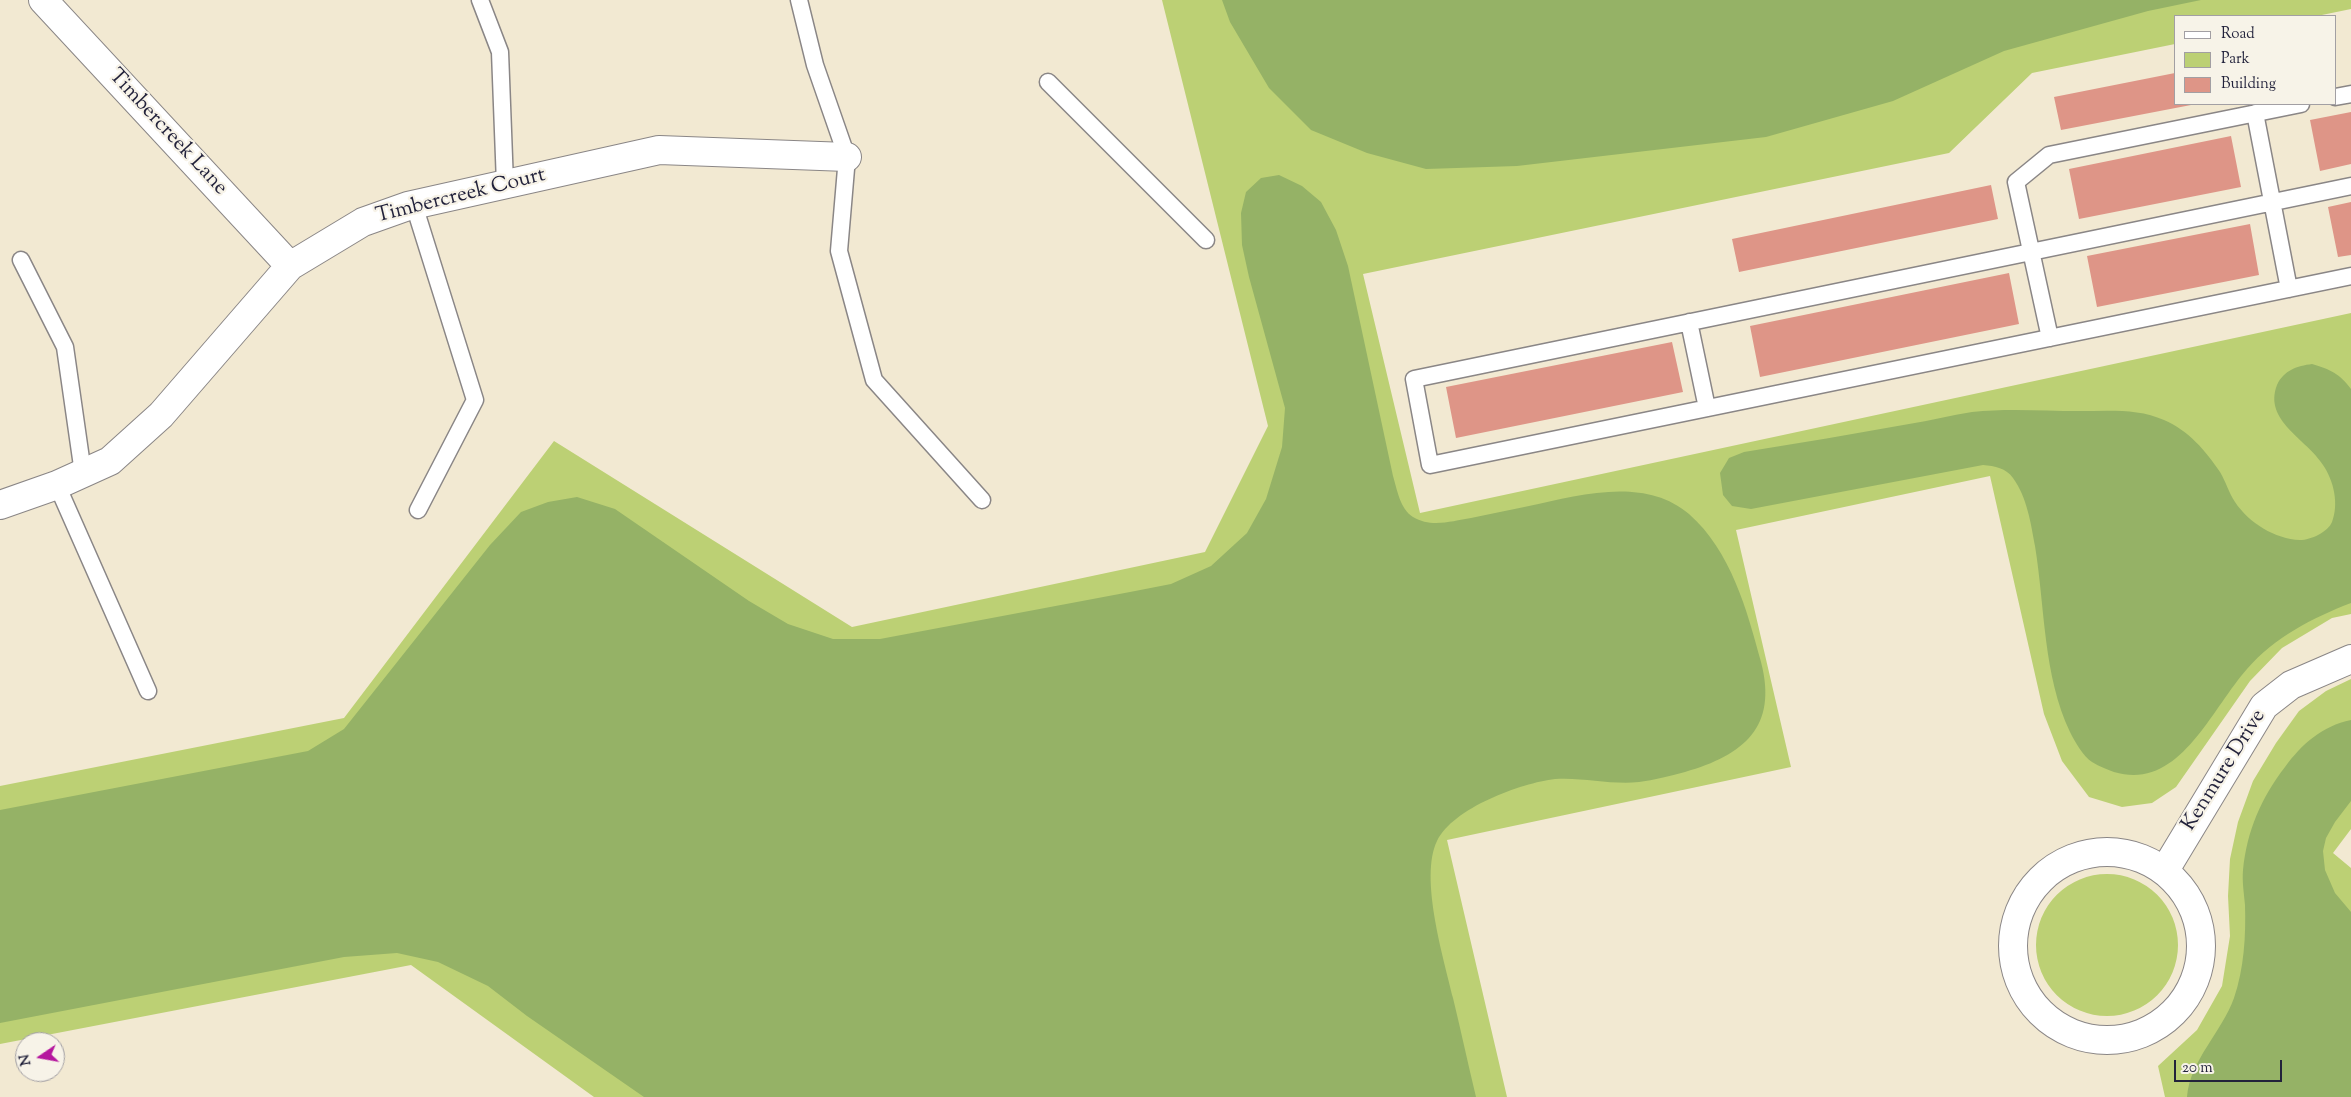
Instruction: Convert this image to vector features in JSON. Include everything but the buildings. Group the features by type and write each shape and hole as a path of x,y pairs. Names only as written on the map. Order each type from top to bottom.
{"street":[{"name":"Timbercreek Lane","path":"43,0 290,266"},
{"name":"Timbercreek Court","path":"0,505 57,485 110,461 161,414 290,266 363,222 414,205 658,150 847,157"},
{"name":"Kenmure Drive","path":"2165,870 2264,706 2291,685 2351,658"},
{"path":"2106,850 2136,855 2165,870 2186,893 2199,921 2202,953 2194,983 2178,1010 2153,1029 2123,1040 2092,1040 2063,1030 2038,1011 2021,985 2013,955 2014,924 2027,895 2047,872 2074,856 2106,850"}],"lane":[{"path":"480,0 500,52 505,184"},
{"path":"799,0 815,65 847,157 838,250 874,380 982,500"},
{"path":"1048,82 1206,240"},
{"path":"2336,97 2351,94"},
{"path":"2050,338 2016,182 2049,155 2296,105"},
{"path":"2255,113 2289,289"},
{"path":"2351,186 1414,379 1430,464 2351,276"},
{"path":"414,205 475,400 418,510"},
{"path":"21,260 65,347 83,473"},
{"path":"1690,322 1707,408"},
{"path":"57,485 148,691"}],"green space":[{"path":"1162,0 2351,0 2351,9 2322,15 2174,15 2174,44 2032,73 1949,153 1363,274 1420,513 2351,313 2351,614 2332,618 2282,648 2250,681 2176,787 2152,803 2122,807 2089,797 2062,761 2044,714 1990,476 1736,530 1791,767 1447,840 1507,1097 594,1097 411,965 62,1032 15,1032 15,1041 0,1044 0,786 344,718 554,441 852,627 1205,552 1268,426"},
{"path":"1222,0 2201,0 2148,11 2004,51 1893,101 1766,137 1517,166 1426,169 1367,153 1311,130 1269,88 1230,22"},
{"path":"1279,175 1302,186 1321,202 1336,230 1348,266 1393,476 1405,509 1413,517 1420,520 1442,523 1569,497 1611,492 1632,492 1652,495 1672,502 1689,514 1704,529 1727,563 1750,622 1761,662 1765,685 1765,704 1760,721 1752,735 1724,757 1685,772 1639,782 1618,783 1576,779 1541,781 1489,799 1472,808 1445,829 1437,841 1432,857 1431,876 1435,919 1476,1097 644,1097 527,1016 488,986 438,962 397,953 344,957 0,1023 0,810 308,751 344,729 490,545 521,512 548,502 577,497 615,509 749,601 788,624 833,639 880,639 1130,592 1171,584 1211,566 1247,533 1266,499 1282,447 1285,408 1249,277 1242,245 1241,213 1246,192 1261,178"},
{"path":"2312,364 2334,373 2343,379 2351,389 2351,603 2308,622 2270,647 2247,669 2201,732 2184,751 2165,766 2144,774 2120,773 2092,762 2082,753 2070,732 2061,710 2050,664 2030,520 2018,485 2004,470 1983,465 1751,509 1732,506 1723,495 1720,473 1729,458 1744,452 1972,412 2012,410 2122,411 2154,416 2181,429 2209,456 2220,472 2235,502 2248,517 2263,528 2281,537 2300,540 2309,539 2319,535 2332,522 2335,508 2333,485 2327,471 2316,456 2281,419 2276,409 2274,398 2277,385 2287,372"},
{"path":"2351,679 2351,829 2333,853 2351,868 2351,1097 2165,1097 2158,1066 2197,1030 2222,986 2230,936 2228,896 2230,859 2238,822 2253,781 2276,743 2299,711 2326,691"},
{"path":"2351,720 2351,801 2335,822 2326,838 2323,851 2325,870 2335,893 2351,912 2351,1097 2187,1097 2194,1071 2229,1010 2237,987 2245,940 2243,870 2248,842 2256,816 2276,779 2298,751 2322,731"},
{"path":"2107,874 2121,875 2134,879 2147,886 2157,895 2166,905 2173,918 2177,931 2177,959 2173,972 2166,985 2157,995 2147,1004 2134,1011 2121,1015 2107,1016 2093,1015 2080,1011 2067,1004 2057,995 2048,985 2041,972 2037,959 2036,945 2037,931 2041,918 2048,905 2057,895 2067,886 2080,879 2093,875"}]}
